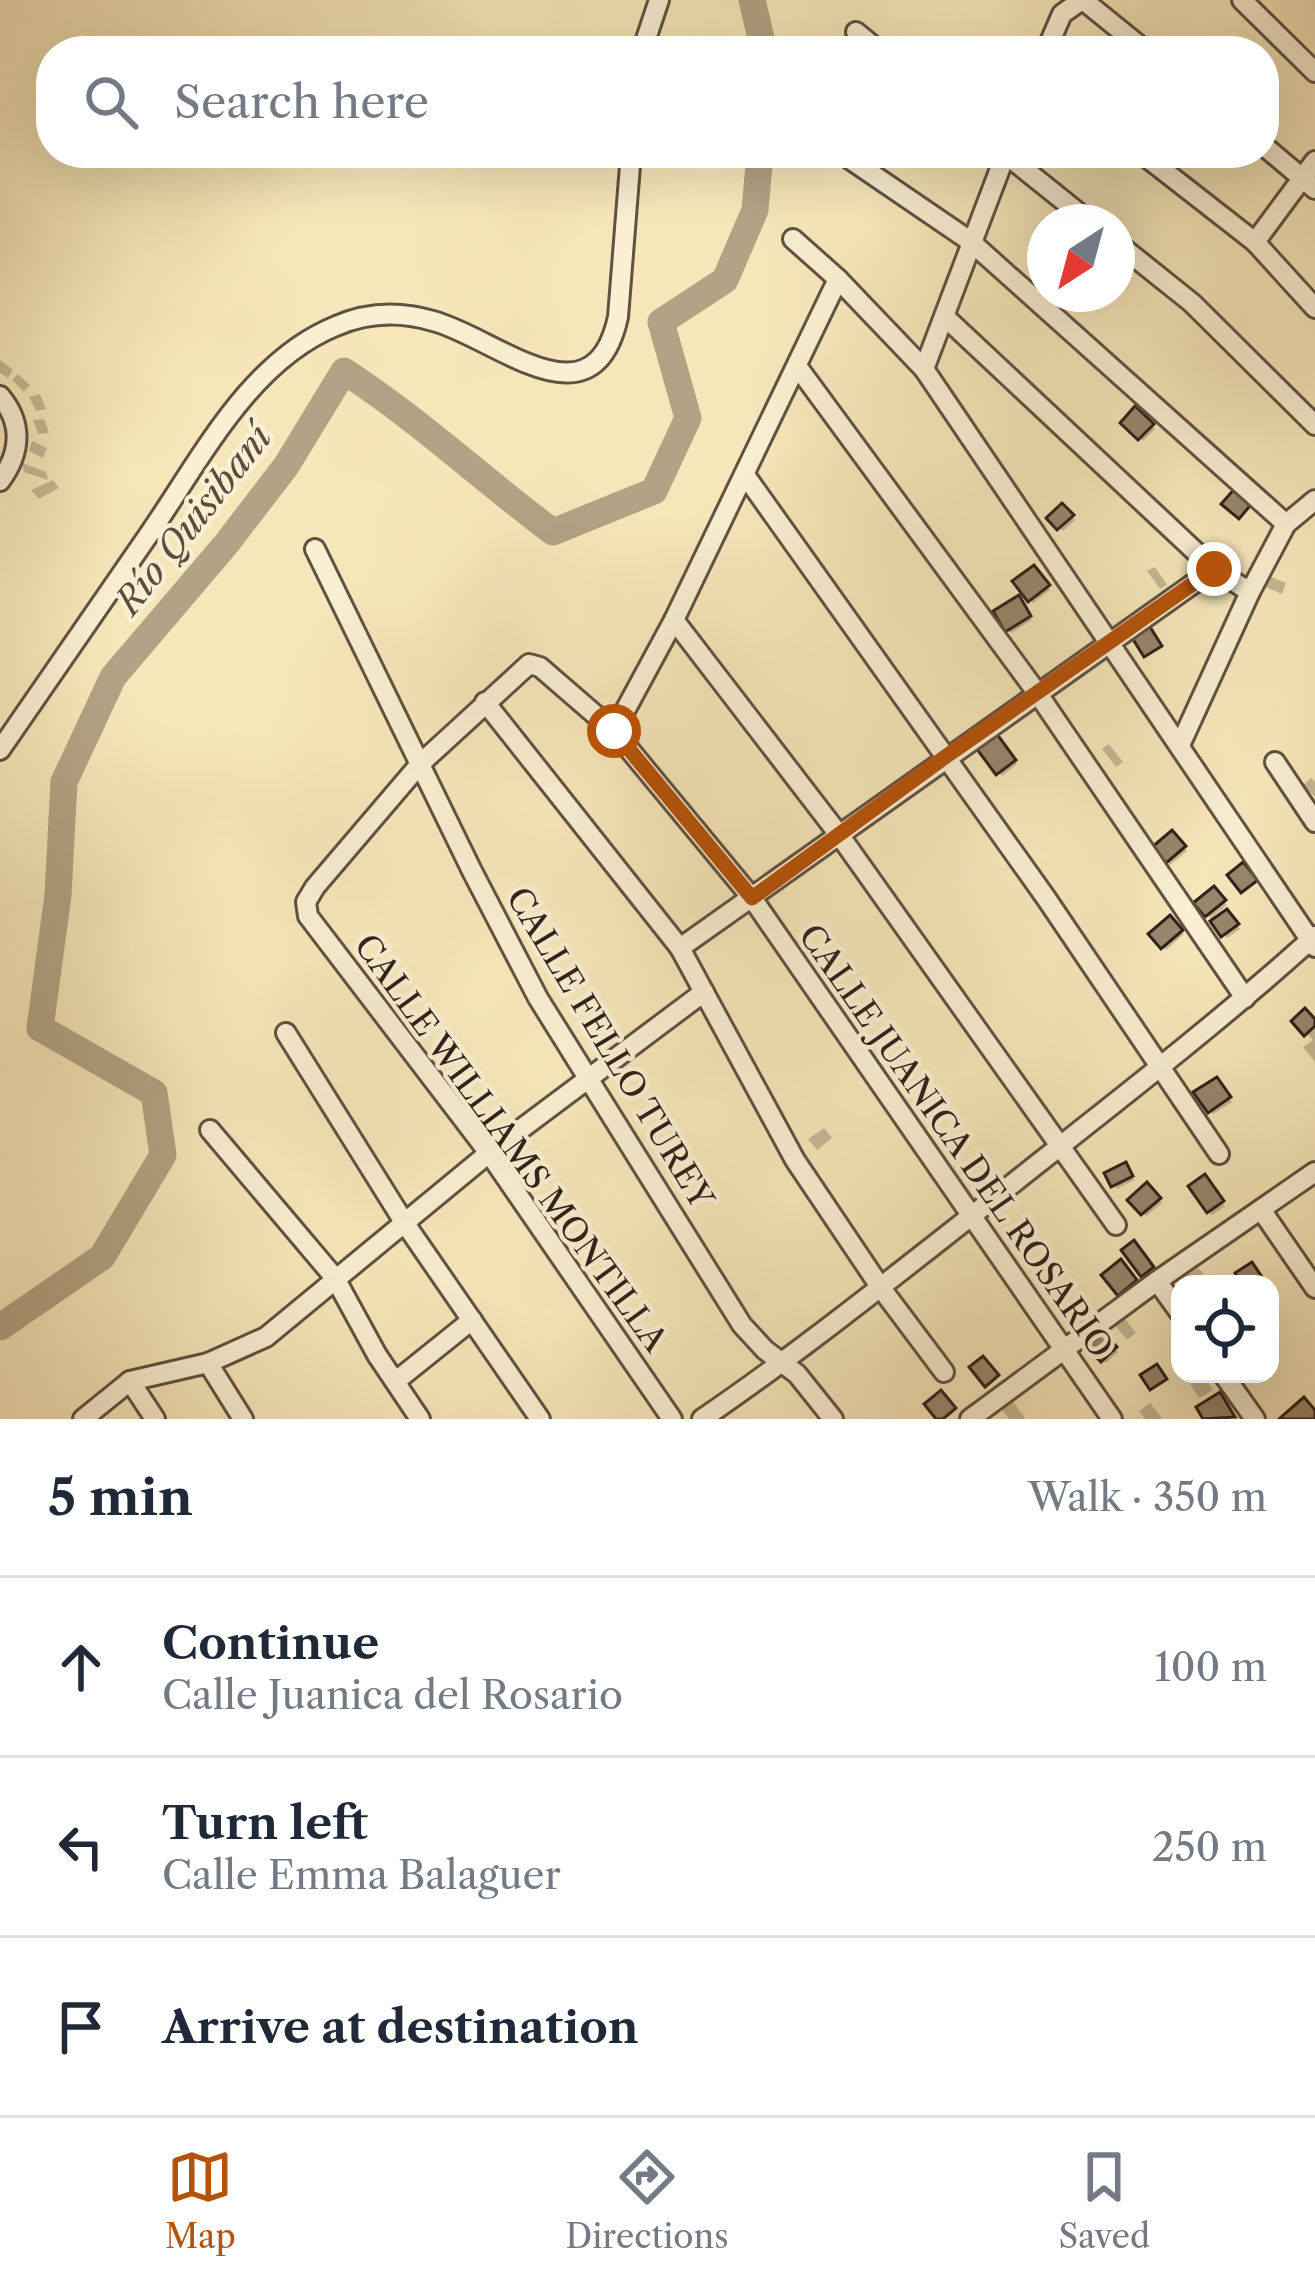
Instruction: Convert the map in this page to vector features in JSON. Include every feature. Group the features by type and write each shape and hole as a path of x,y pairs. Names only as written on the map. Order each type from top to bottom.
{"street":[{"path":"647,36 659,0"},
{"path":"1052,36 1062,14 1082,0 1127,36"},
{"path":"1242,0 1278,36"},
{"path":"856,32 861,36"},
{"path":"1279,36 1315,72"},
{"path":"1255,242 1311,176 1279,156"},
{"path":"0,750 244,398 306,338 360,316 396,314 437,321 543,371 570,374 594,363 613,340 618,317 630,168"},
{"path":"863,168 970,242 1286,524"},
{"path":"924,369 999,168"},
{"path":"1022,168 1068,204"},
{"path":"1161,168 1255,242 1315,308"},
{"path":"702,1419 881,1288 1313,941 924,369 793,239"},
{"path":"1135,257 1192,303 1315,425"},
{"path":"614,731 674,620 838,280"},
{"path":"945,317 1214,569 1250,592"},
{"path":"796,366 1038,694 1245,998"},
{"path":"0,396 16,421 16,451 0,481"},
{"path":"745,475 1046,898 1219,1154"},
{"path":"1181,743 1286,524 1315,500"},
{"name":"CALLE FELLO TUREY","path":"315,549 538,998 742,1324 833,1419"},
{"path":"680,949 1214,569"},
{"path":"674,620 840,836 1116,1226"},
{"name":"CALLE JUANICA DEL ROSARIO","path":"485,702 530,664 540,667 614,731 752,898 1112,1419"},
{"path":"420,764 485,702 680,949 795,1160 944,1372"},
{"path":"1275,762 1315,823"},
{"name":"CALLE WILLIAMS MONTILLA","path":"420,764 306,902 308,916 489,1153 672,1419"},
{"path":"82,1419 130,1382 208,1363 266,1337 489,1153 704,992"},
{"path":"286,1033 404,1222 540,1419"},
{"path":"210,1130 334,1279 420,1419"},
{"path":"974,1418 1157,1281 1315,1172"},
{"path":"1262,1211 1315,1288"},
{"path":"1157,1281 1171,1300"},
{"path":"396,1381 472,1320"},
{"path":"208,1363 243,1419"},
{"path":"130,1382 155,1419"},
{"path":"1229,1383 1255,1419"}],"building":[{"path":"1135,406 1154,424 1138,440 1120,423"},
{"path":"1237,486 1254,501 1239,519 1221,504"},
{"path":"1062,503 1074,515 1057,530 1046,518"},
{"path":"1034,565 1050,585 1028,602 1012,581"},
{"path":"1019,595 1031,616 1005,632 993,611"},
{"path":"1147,622 1162,646 1144,657 1129,633"},
{"path":"994,730 1016,760 996,775 974,745"},
{"path":"1172,830 1186,846 1165,864 1151,848"},
{"path":"1243,862 1258,880 1241,893 1227,875"},
{"path":"1214,886 1226,900 1205,917 1193,903"},
{"path":"1227,909 1239,924 1221,937 1210,921"},
{"path":"1170,915 1183,930 1161,949 1148,934"},
{"path":"1305,1008 1315,1026 1304,1036 1291,1021"},
{"path":"1217,1077 1231,1097 1208,1113 1193,1092"},
{"path":"1126,1162 1133,1176 1111,1187 1104,1173"},
{"path":"1205,1174 1224,1201 1207,1213 1188,1186"},
{"path":"1147,1182 1161,1198 1141,1215 1127,1200"},
{"path":"1134,1240 1154,1267 1141,1277 1121,1250"},
{"path":"1121,1259 1137,1280 1118,1296 1101,1275"},
{"path":"1252,1262 1261,1275 1236,1275"},
{"path":"1101,1330 1117,1347 1101,1362 1085,1346"},
{"path":"983,1356 999,1375 985,1387 969,1367"},
{"path":"1157,1364 1167,1379 1150,1390 1140,1375"},
{"path":"941,1390 956,1408 936,1419 924,1404"},
{"path":"1220,1392 1235,1417 1203,1419 1196,1407"},
{"path":"1304,1397 1315,1410 1315,1419 1279,1419"}],"waterway":[{"name":"Río Quisibaní","path":"752,0 760,36"},
{"name":"Río Quisibaní","path":"0,1327 102,1257 163,1155 154,1093 40,1028 58,895 64,782 113,677 286,466 344,371 553,532 654,491 688,418 661,322 725,280 755,210 759,168"}],"route":[{"path":"614,731 752,898 1214,569"}]}
